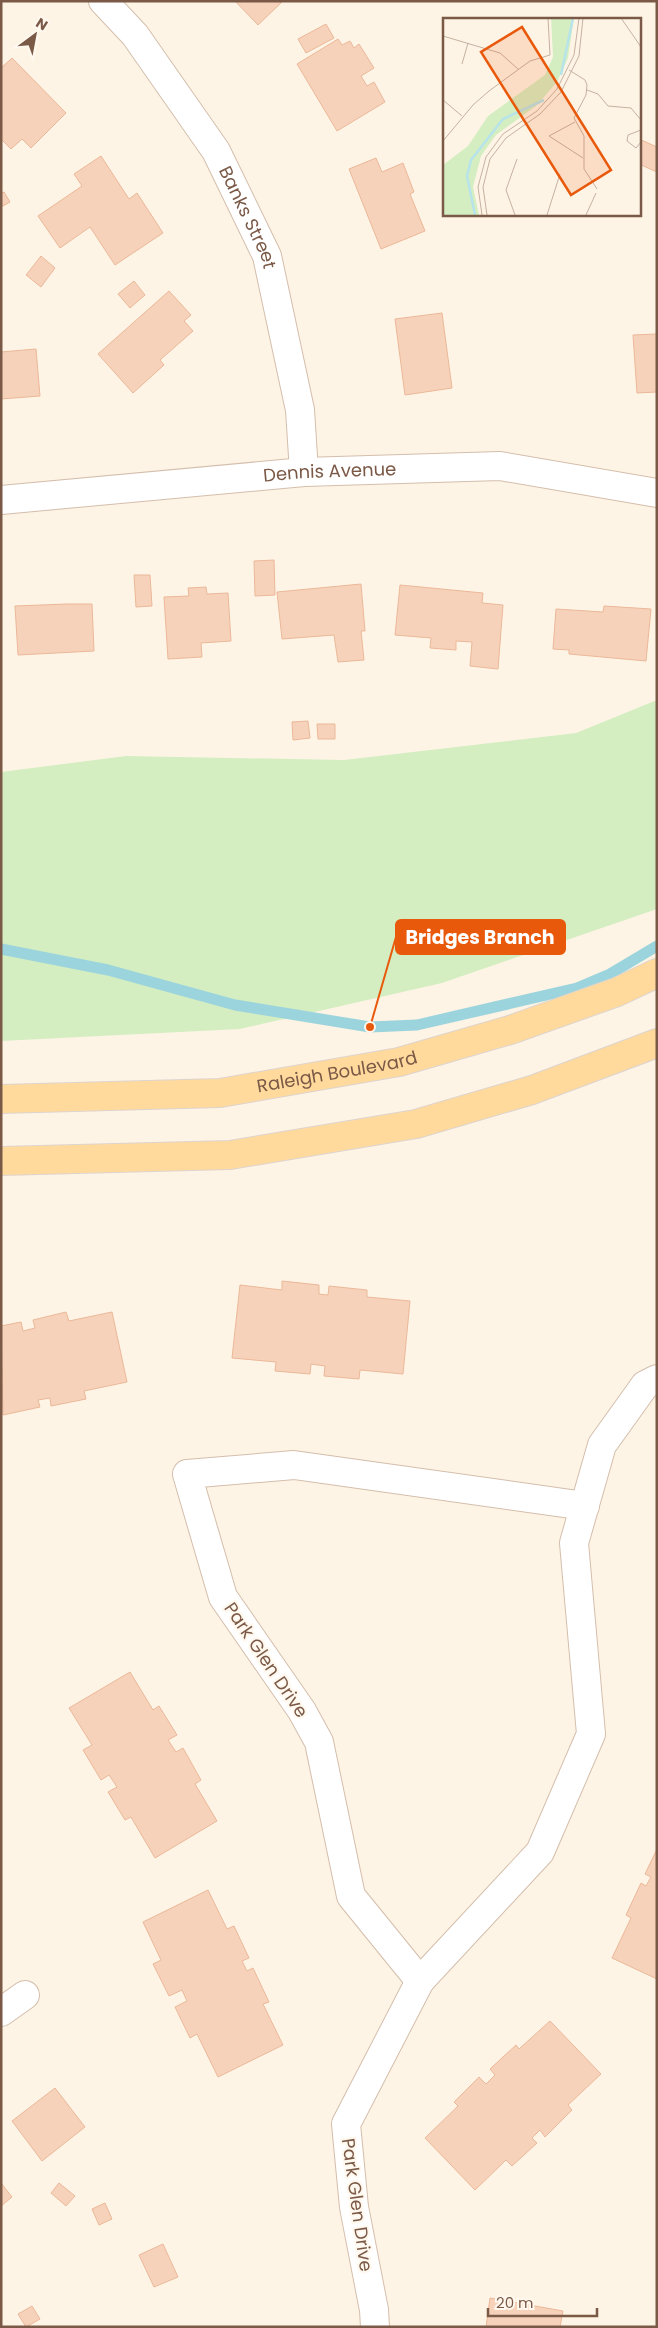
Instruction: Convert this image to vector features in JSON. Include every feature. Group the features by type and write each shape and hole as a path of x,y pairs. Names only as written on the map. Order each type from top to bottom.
{"main road":[{"name":"Raleigh Boulevard","path":"1,1099 220,1093 400,1062 510,1030 617,992 657,973"},
{"path":"1,1161 230,1155 416,1124 532,1090 657,1043"}],"street":[{"name":"Banks Street","path":"103,1 135,36 216,151 267,256 300,410 304,472"},
{"name":"Dennis Avenue","path":"1,500 304,472 500,466 657,493"},
{"name":"Park Glen Drive","path":"375,2327 374,2310 354,2207 346,2124 420,1982 540,1852 591,1734 574,1543 602,1445 645,1385 657,1379"},
{"name":"Park Glen Drive","path":"420,1982 351,1896 318,1742 302,1711 223,1597 187,1474 294,1465 585,1506"},
{"path":"1,2012 25,1995"}],"green space":[{"path":"657,700 657,909 442,983 240,1029 1,1041 1,772 126,756 344,760 576,733"}],"building":[{"path":"235,1 283,1 258,25"},
{"path":"326,24 334,38 306,53 298,39"},
{"path":"338,39 342,45 350,41 354,48 359,44 374,68 361,76 367,86 374,82 385,102 337,131 297,64"},
{"path":"12,58 66,113 31,148 22,139 11,149 1,139 1,68"},
{"path":"640,139 657,147 657,172 640,164"},
{"path":"101,156 129,199 137,193 163,233 115,265 90,227 60,248 38,216 82,186 74,174"},
{"path":"376,158 382,172 403,163 414,192 410,194 425,231 381,249 349,169"},
{"path":"4,192 10,202 1,207 1,193"},
{"path":"41,256 55,268 41,287 26,275"},
{"path":"134,281 145,295 130,308 118,294"},
{"path":"169,291 191,315 184,321 193,331 160,360 164,365 133,393 98,354"},
{"path":"442,313 452,388 405,395 395,319"},
{"path":"657,334 657,392 637,393 633,335"},
{"path":"36,349 40,396 1,399 1,352"},
{"path":"274,560 275,595 255,596 254,561"},
{"path":"134,575 150,575 152,606 136,607"},
{"path":"361,584 365,631 361,631 364,660 338,662 334,635 282,639 277,592"},
{"path":"400,585 483,593 482,603 503,605 498,669 470,666 472,642 456,641 456,650 430,648 431,638 395,635"},
{"path":"206,587 207,594 228,593 231,641 201,643 202,657 168,659 164,597 189,596 188,588"},
{"path":"92,604 94,651 18,655 15,606"},
{"path":"604,606 651,609 646,661 569,654 569,650 553,649 556,609 603,612"},
{"path":"308,721 310,738 293,740 292,722"},
{"path":"317,724 335,724 335,739 318,739"},
{"path":"282,1281 319,1285 319,1294 328,1295 329,1286 367,1290 367,1297 410,1301 403,1374 360,1370 359,1379 324,1376 325,1366 311,1364 310,1374 275,1371 276,1362 232,1358 240,1285 282,1290"},
{"path":"66,1312 69,1321 112,1312 127,1382 84,1391 86,1399 51,1406 50,1398 38,1400 40,1407 3,1415 1,1326 21,1322 23,1331 35,1328 33,1320"},
{"path":"130,1672 153,1710 159,1706 177,1735 168,1740 176,1752 183,1748 201,1780 195,1784 217,1821 155,1858 131,1817 125,1820 108,1792 117,1787 109,1775 101,1780 83,1750 92,1745 69,1708"},
{"path":"657,1849 657,1979 612,1958 631,1918 626,1915 641,1883 646,1886 651,1877 645,1874"},
{"path":"208,1890 227,1929 234,1926 249,1958 242,1961 247,1971 253,1968 269,2002 263,2004 283,2045 218,2077 197,2034 190,2038 175,2007 187,2001 182,1990 169,1996 153,1964 161,1960 143,1922"},
{"path":"550,2021 601,2074 568,2105 572,2110 545,2137 540,2130 532,2138 537,2143 512,2166 506,2160 475,2190 425,2138 458,2106 454,2102 479,2077 486,2084 495,2075 490,2069 516,2045 519,2049"},
{"path":"55,2088 85,2127 42,2161 12,2121"},
{"path":"1,2183 12,2197 1,2206"},
{"path":"59,2183 75,2196 66,2206 51,2193"},
{"path":"105,2203 112,2219 99,2225 92,2209"},
{"path":"163,2244 178,2277 154,2287 139,2255"},
{"path":"490,2298 563,2311 560,2327 486,2327"},
{"path":"32,2306 40,2319 26,2327 18,2314"}],"waterway":[{"path":"1,949 108,970 235,1005 370,1027 417,1025 577,988 610,974 657,946"}],"place":[{"name":"Bridges Branch","path":"370,1027"}]}
